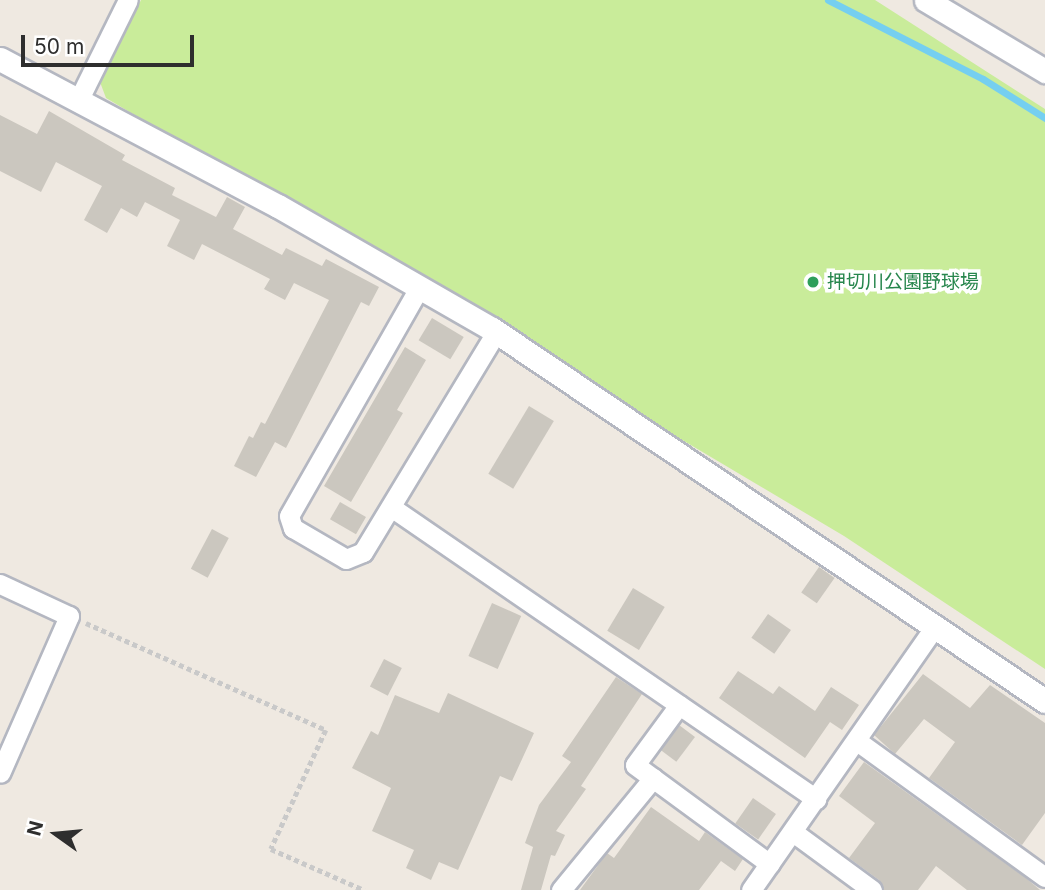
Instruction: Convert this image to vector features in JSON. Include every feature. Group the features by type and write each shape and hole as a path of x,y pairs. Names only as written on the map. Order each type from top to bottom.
{"street":[{"path":"79,99 128,0"},
{"path":"926,0 1045,71"},
{"path":"0,59 79,99 496,332 936,625 1045,701"},
{"path":"419,288 289,516 289,524 351,560 363,552 496,332"},
{"path":"391,507 816,799"},
{"path":"0,584 69,616 0,773"},
{"path":"751,890 936,625"},
{"path":"679,705 635,765 769,864"},
{"path":"857,741 1045,877"},
{"path":"561,890 653,778"},
{"path":"793,832 872,890"}],"path":[{"path":"69,616 326,730 271,849 364,890"}],"green space":[{"path":"141,0 875,0 1045,109 1045,669 844,536 106,98 100,82"}],"building":[{"path":"49,111 125,155 122,160 175,188 172,195 216,217 227,197 245,207 233,229 282,255 286,248 322,266 326,259 379,287 369,306 361,302 286,448 275,442 256,477 234,466 249,436 253,438 261,422 265,424 329,300 294,283 285,300 264,289 270,279 202,244 194,260 167,246 180,220 145,202 137,217 121,208 107,233 84,220 102,186 56,162 41,192 0,171 0,115 37,134"},
{"path":"432,318 464,337 450,359 419,340"},
{"path":"405,347 426,360 397,410 403,413 351,502 324,486"},
{"path":"529,406 554,421 513,489 488,474"},
{"path":"340,502 366,517 356,534 330,519"},
{"path":"212,529 229,538 208,578 191,569"},
{"path":"819,567 835,578 817,603 801,592"},
{"path":"633,588 665,607 639,650 607,631"},
{"path":"492,603 521,616 498,669 468,656"},
{"path":"768,614 791,630 774,654 751,638"},
{"path":"384,659 402,668 388,696 370,687"},
{"path":"738,671 773,694 779,686 815,711 831,687 859,705 842,730 830,722 805,758 719,698"},
{"path":"923,674 970,708 990,685 1045,723 1045,813 1022,845 929,778 955,742 924,719 895,754 874,735"},
{"path":"616,677 642,694 581,786 586,789 556,831 565,835 555,856 551,855 541,890 521,890 533,847 525,843 539,805 571,762 562,756"},
{"path":"448,693 534,733 512,781 500,776 458,870 439,862 431,880 406,868 414,850 372,831 391,788 352,768 371,731 378,735 395,695 439,713"},
{"path":"679,725 695,737 676,762 660,750"},
{"path":"864,762 1040,890 967,890 936,866 918,890 884,890 879,880 849,858 875,823 839,796"},
{"path":"753,798 776,814 758,839 735,823"},
{"path":"651,807 699,841 705,832 743,859 735,871 721,861 699,890 580,890 607,853 614,858"}],"waterway":[{"path":"828,0 983,79 1045,118"}],"place":[{"name":"押切川公園野球場","path":"813,282"}]}
